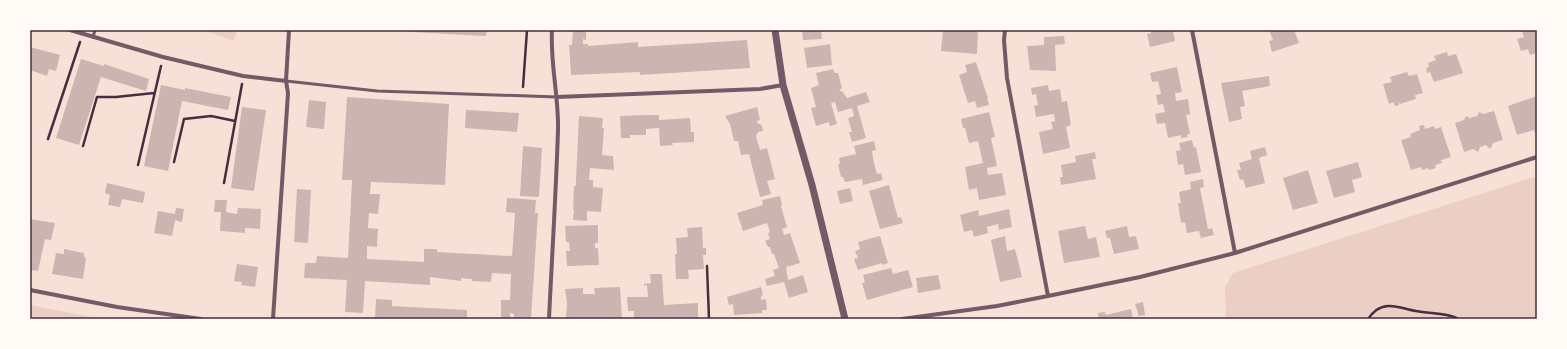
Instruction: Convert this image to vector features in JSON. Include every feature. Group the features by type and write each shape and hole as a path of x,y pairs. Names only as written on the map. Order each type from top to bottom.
{"street":[{"path":"70,30 163,57 243,76 286,81"},
{"path":"273,319 288,93 286,81 289,30"},
{"path":"549,319 558,129 557,97 552,64 552,30"},
{"path":"775,30 782,85 812,185 845,319"},
{"path":"1005,30 1004,40 1007,78 1048,296"},
{"path":"1192,30 1235,253"},
{"path":"557,97 760,89 782,85"},
{"path":"902,319 990,307 1048,296 1140,277 1235,253 1537,157"},
{"path":"30,290 117,307 201,319"}],"lane":[{"path":"93,37 95,30"},
{"path":"286,81 377,90 557,97"}],"path":[{"path":"522,96 527,30"},
{"path":"48,139 82,34"},
{"path":"138,165 163,57"},
{"path":"224,183 243,76"},
{"path":"84,146 98,97 116,97 154,93"},
{"path":"174,162 184,119 211,116 235,121"},
{"path":"707,266 709,319"},
{"path":"1368,319 1375,310 1387,306 1397,306 1418,312 1449,315 1459,319"}],"shaded area":[{"path":"203,30 238,30 233,41"},
{"path":"1537,176 1537,319 1226,319 1225,287 1233,273"},
{"path":"30,305 102,319 30,319"}],"building":[{"path":"411,30 487,30 486,36 411,32"},
{"path":"573,30 586,30 586,40 583,39 583,44 588,44 588,46 638,42 638,47 747,40 750,68 640,75 640,72 571,75 569,45 572,45"},
{"path":"802,30 821,30 822,39 803,40"},
{"path":"943,30 978,30 977,54 941,51"},
{"path":"1151,30 1173,31 1175,41 1150,47 1147,34 1151,33"},
{"path":"1269,30 1294,30 1299,43 1272,52 1269,41 1273,40"},
{"path":"1518,30 1537,30 1537,53 1530,55 1528,49 1521,51 1517,39 1524,37 1522,31 1518,32"},
{"path":"1064,36 1065,44 1055,45 1056,71 1030,70 1027,46 1044,45 1044,37"},
{"path":"830,44 832,65 807,68 804,48"},
{"path":"30,47 60,55 56,71 49,69 47,76 30,70"},
{"path":"1447,52 1448,56 1456,54 1463,73 1434,82 1430,72 1427,73 1426,68 1429,67 1428,63 1436,60 1434,56"},
{"path":"81,59 104,66 104,64 149,79 146,91 101,77 79,145 56,138"},
{"path":"976,62 989,105 977,108 975,101 968,103 959,75 967,72 965,65"},
{"path":"1177,67 1182,92 1175,93 1176,101 1188,99 1190,114 1186,115 1190,134 1187,134 1188,137 1181,138 1181,135 1168,138 1165,123 1157,124 1155,114 1165,112 1163,104 1158,105 1156,95 1161,94 1158,81 1152,82 1150,73"},
{"path":"833,69 835,73 838,73 842,88 839,90 843,92 847,98 866,92 870,102 857,106 866,138 852,142 849,132 852,132 848,118 854,116 852,108 838,112 835,102 831,103 837,124 830,126 829,122 816,126 811,108 816,107 811,88 819,85 816,73"},
{"path":"1407,72 1409,76 1417,74 1423,93 1415,95 1416,99 1400,104 1398,101 1399,105 1395,106 1394,102 1389,104 1383,84 1392,82 1390,77"},
{"path":"1269,76 1270,86 1242,91 1245,106 1240,107 1242,119 1229,122 1221,83"},
{"path":"161,85 231,97 228,110 182,101 168,171 144,166"},
{"path":"1048,85 1049,91 1060,89 1062,102 1067,101 1071,125 1066,127 1070,148 1043,154 1039,132 1053,129 1051,122 1055,121 1054,114 1036,117 1034,106 1038,105 1036,94 1032,95 1031,88"},
{"path":"1537,96 1537,133 1535,133 1534,130 1517,135 1508,106"},
{"path":"347,97 449,104 445,185 371,182 370,194 380,194 378,214 369,213 368,228 378,229 377,247 367,246 367,259 424,262 424,249 437,249 437,252 512,256 515,213 506,212 507,198 536,200 535,213 538,213 531,319 514,319 514,314 510,313 510,317 507,319 502,318 501,316 501,300 510,300 511,274 492,273 491,282 472,281 472,279 461,278 461,281 430,277 430,285 365,281 363,313 345,312 347,280 304,278 305,263 316,263 317,256 348,258 352,180 342,180"},
{"path":"309,100 326,102 324,129 306,127"},
{"path":"242,107 266,110 254,191 231,188"},
{"path":"757,107 760,120 757,121 758,124 761,124 763,131 758,132 756,136 760,150 767,148 775,179 767,181 771,194 760,197 749,154 741,155 738,141 734,141 730,124 725,116"},
{"path":"466,110 519,113 517,132 465,128"},
{"path":"1494,111 1503,140 1493,143 1491,148 1486,145 1480,147 1478,152 1473,149 1464,152 1455,123 1464,120 1466,116 1470,118 1477,116 1479,112 1483,114"},
{"path":"989,112 995,137 991,138 997,166 987,168 988,175 1002,173 1006,195 979,200 977,188 969,190 965,167 983,163 978,141 969,143 961,119"},
{"path":"659,115 659,120 690,118 691,132 694,132 694,142 672,143 673,145 660,146 659,128 646,129 646,135 630,135 630,138 621,138 620,116"},
{"path":"579,116 603,118 602,128 604,128 602,155 613,156 614,170 590,168 589,180 593,180 593,187 603,188 601,212 587,211 587,221 573,220"},
{"path":"1424,125 1425,129 1434,126 1435,129 1441,127 1451,157 1441,160 1442,163 1435,165 1436,168 1422,170 1421,167 1411,170 1401,140 1411,137 1410,134 1420,130 1419,126"},
{"path":"1192,140 1194,148 1196,147 1201,172 1185,175 1183,164 1178,165 1176,151 1181,150 1179,143"},
{"path":"874,141 876,150 872,151 874,163 877,174 881,173 883,180 863,185 862,179 845,182 843,177 841,177 838,164 840,164 839,158 856,154 854,146"},
{"path":"523,146 542,148 539,197 520,196"},
{"path":"1265,147 1267,155 1259,158 1265,183 1246,188 1243,179 1240,180 1237,170 1241,170 1239,163 1252,159 1250,151"},
{"path":"1095,152 1096,159 1092,159 1096,179 1061,185 1060,177 1063,177 1061,165 1076,162 1075,156"},
{"path":"1358,162 1362,177 1352,180 1355,192 1334,198 1326,171"},
{"path":"1308,170 1318,203 1293,210 1283,178"},
{"path":"1203,179 1204,187 1200,188 1208,229 1212,228 1214,235 1201,238 1199,231 1187,233 1185,222 1181,223 1178,203 1181,203 1179,192 1191,189 1190,182"},
{"path":"107,183 145,192 143,203 122,199 120,207 108,205 110,195 105,193"},
{"path":"889,185 898,218 901,217 903,223 880,229 869,191"},
{"path":"850,188 853,201 840,204 837,191"},
{"path":"297,189 311,190 308,243 294,242"},
{"path":"780,196 781,206 787,227 782,229 784,235 790,233 800,263 786,267 788,280 803,275 808,292 789,298 784,282 767,286 765,279 775,276 773,270 779,268 774,254 772,254 770,247 768,247 765,241 770,239 768,233 770,232 767,223 743,231 737,213 763,205 762,200"},
{"path":"215,200 227,200 226,212 237,214 238,208 261,209 260,229 245,228 245,233 220,231 221,212 214,212"},
{"path":"176,208 184,209 182,222 175,220 172,236 154,233 158,211 175,214"},
{"path":"1009,209 1012,227 999,230 998,224 987,227 988,233 974,237 972,230 964,232 960,215 978,210 979,216"},
{"path":"30,219 55,223 51,240 45,239 38,271 30,270"},
{"path":"598,225 598,243 595,243 595,248 598,248 599,265 567,266 566,251 570,251 569,242 566,242 565,226"},
{"path":"1085,226 1088,239 1096,237 1100,257 1064,263 1058,231"},
{"path":"1127,226 1129,237 1136,236 1139,249 1114,254 1110,238 1107,238 1105,231"},
{"path":"702,227 703,248 706,248 706,255 703,255 704,269 688,270 689,279 676,279 676,238 688,237 687,228"},
{"path":"880,236 888,263 882,265 882,263 858,270 854,259 858,258 855,251 860,249 858,242"},
{"path":"1005,236 1007,251 1015,249 1022,277 1000,282 991,240"},
{"path":"64,249 84,253 84,257 86,258 83,279 52,274 56,253 64,254"},
{"path":"237,264 258,267 255,287 241,285 242,282 234,281"},
{"path":"891,268 893,274 908,270 913,287 867,300 862,283 865,283 863,275"},
{"path":"650,274 662,274 664,305 698,303 698,318 634,319 634,311 628,311 627,297 648,297 647,285 644,286 644,284 651,283"},
{"path":"938,275 941,289 918,293 916,278"},
{"path":"620,287 622,319 566,319 567,303 565,289 583,288 583,294 595,294 594,288"},
{"path":"761,287 763,295 761,296 761,300 766,299 767,310 762,310 762,313 734,315 733,304 729,305 727,297"},
{"path":"376,299 392,300 392,306 467,310 467,319 375,319"},
{"path":"1143,302 1145,315 1139,316 1135,304"},
{"path":"1131,309 1133,319 1099,319 1098,313 1105,312 1106,315"}]}
